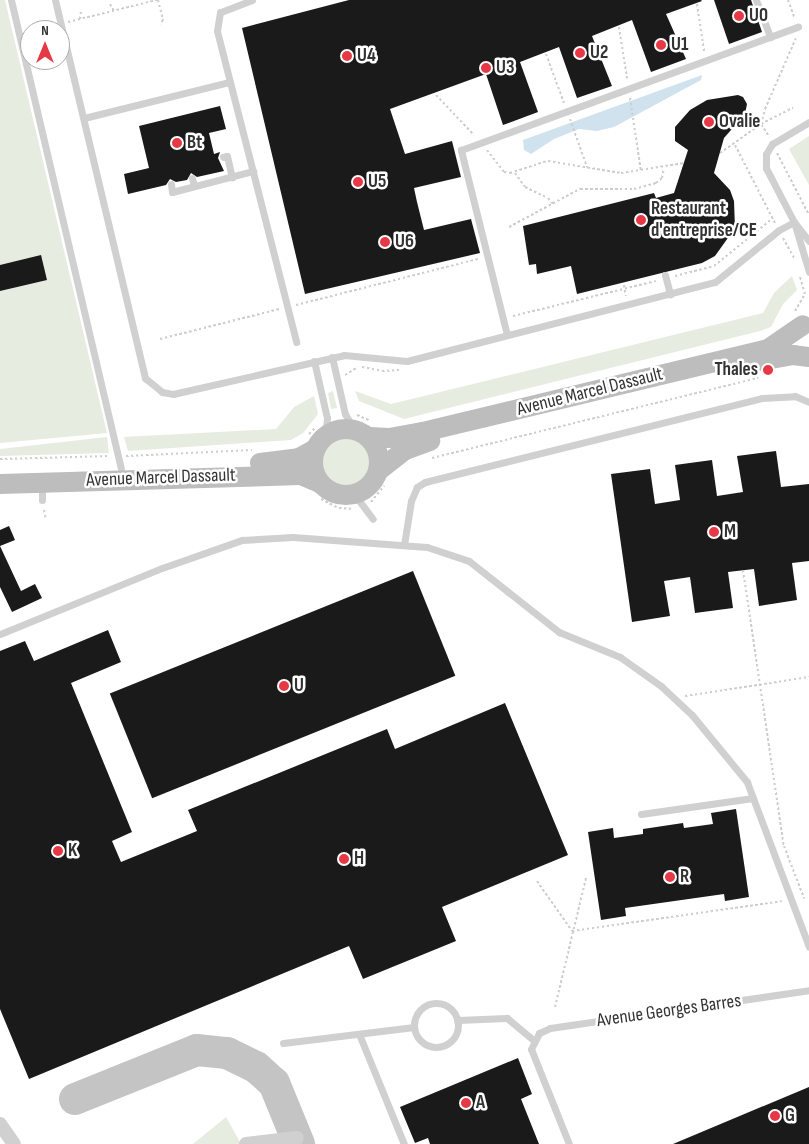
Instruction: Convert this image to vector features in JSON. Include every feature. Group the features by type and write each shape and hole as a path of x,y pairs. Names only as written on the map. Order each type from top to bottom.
{"main road":[{"name":"Avenue Marcel Dassault","path":"355,426 389,438 768,348 802,317"},
{"path":"802,317 802,336 809,356"},
{"name":"Avenue Marcel Dassault","path":"384,478 405,450 419,444 768,359 792,354 809,356"},
{"path":"355,426 378,453 384,478 354,494 335,494 320,483 313,467 314,442 338,430 355,426"},
{"name":"Avenue Marcel Dassault","path":"0,473 120,462 281,462 314,442"},
{"name":"Avenue Marcel Dassault","path":"0,484 42,491 301,474 320,483"}],"street":[{"path":"0,1124 14,1144"},
{"path":"246,1144 297,1138"}],"lane":[{"path":"10,0 120,462"},
{"path":"55,0 60,20"},
{"path":"252,0 231,6 220,12 216,20 296,342"},
{"path":"756,0 770,36"},
{"path":"507,335 461,150 798,27"},
{"path":"70,60 145,378 153,388 173,394 332,357 360,355 394,362 407,362 714,282 778,230 794,222"},
{"path":"84,118 230,82"},
{"path":"809,122 772,144 766,154 766,168 794,222 809,242"},
{"path":"223,157 227,156 232,177"},
{"path":"171,184 172,192 193,182 232,177 253,171"},
{"path":"794,222 809,272"},
{"path":"666,277 670,294"},
{"path":"332,357 355,426"},
{"path":"314,361 327,416 314,442"},
{"path":"404,545 411,501 417,487 425,482 762,398 795,396 809,402"},
{"path":"354,494 374,520"},
{"path":"0,634 162,568 242,540 293,537 427,547 469,561 559,632 620,657 676,700 747,782 809,947"},
{"path":"641,814 753,798"},
{"path":"805,939 809,929"},
{"name":"Avenue Georges Barres","path":"533,1040 550,1028 809,990"},
{"path":"430,1004 450,1009 457,1020 452,1040 441,1047 420,1041 414,1027 418,1013 430,1004"},
{"path":"457,1020 507,1018 533,1040 531,1049 569,1144"},
{"path":"283,1043 414,1027"},
{"path":"359,1034 404,1144"}],"path":[{"path":"70,22 142,2 157,0 163,20 160,24"},
{"path":"788,0 798,27 762,124 809,215"},
{"path":"110,4 114,10"},
{"path":"697,4 705,61"},
{"path":"80,19 81,11"},
{"path":"619,27 641,172"},
{"path":"436,95 481,143 504,172 515,173 527,165 548,160 603,172 641,172 684,163"},
{"path":"720,153 735,145 762,124 792,108"},
{"path":"735,145 796,262"},
{"path":"509,227 530,213 554,205 580,189 646,187 662,178 664,168"},
{"path":"515,173 526,187 548,198 554,205"},
{"path":"503,319 714,266 773,218"},
{"path":"160,339 488,256"},
{"path":"798,270 805,294 802,317"},
{"path":"805,294 809,293"},
{"path":"425,460 760,377"},
{"path":"355,426 354,412 374,422 389,438"},
{"path":"314,442 327,416"},
{"path":"0,459 120,462 254,450"},
{"path":"743,570 758,685 784,846 804,898"},
{"path":"676,700 809,677"},
{"path":"555,1007 586,878"},
{"path":"536,881 572,932"},
{"path":"572,932 809,897"}],"shaded area":[{"path":"0,0 5,0 107,433 0,443"},
{"path":"809,136 809,185 789,149"},
{"path":"792,276 797,290 783,304 771,327 760,331 404,419 359,401 355,391 391,404 763,313 774,293"},
{"path":"333,391 337,408 331,409 328,393"},
{"path":"314,396 318,414 303,433 291,440 128,451 124,437 276,429 294,407"},
{"path":"107,437 109,453 0,456 0,449"},
{"path":"346,437 355,439 366,448 371,462 369,471 360,482 346,487 337,485 326,476 321,462 323,453 332,442"},
{"path":"226,1117 241,1144 193,1144"}],"water":[{"path":"702,75 701,80 614,127 597,131 579,129 554,139 531,154 524,150 523,140"}],"building":[{"path":"349,0 702,1 666,14 686,59 651,72 632,20 592,36 612,86 577,98 559,47 520,62 538,112 503,125 486,74 390,109 405,154 452,141 461,177 414,188 424,230 471,219 480,253 305,294 242,28"},
{"name":"U0","path":"714,0 751,0 762,32 729,44"},
{"name":"Restaurant d'entreprise/CE","path":"738,95 743,97 747,104 745,114 724,138 714,173 730,190 734,201 735,228 715,256 702,263 577,294 571,266 537,274 536,264 529,265 523,226 654,193 656,198 674,193 688,150 675,141 675,127 690,110 707,100"},
{"name":"Bt","path":"220,106 226,129 209,133 214,154 220,152 218,158 224,171 197,177 191,173 187,180 176,182 170,179 166,185 128,194 124,174 149,168 139,126"},
{"path":"41,255 47,280 0,291 0,265"},
{"name":"M","path":"776,451 781,487 809,484 809,561 792,563 797,600 759,606 754,569 728,572 733,608 695,613 690,577 664,581 670,616 632,622 611,474 650,469 655,504 680,500 675,465 712,460 717,496 743,492 737,456"},
{"path":"9,526 15,540 0,546 0,530"},
{"path":"0,546 21,591 35,584 42,598 12,612 0,587"},
{"name":"U","path":"413,571 455,676 152,798 110,693"},
{"path":"108,630 121,662 71,683 132,832 112,841 121,862 197,831 188,810 387,729 395,749 505,703 568,855 442,907 456,941 363,979 349,946 29,1079 0,1009 0,651 25,641 34,661"},
{"path":"736,809 749,897 725,901 724,894 625,908 626,916 601,920 588,832 613,828 614,838 643,834 643,829 683,823 684,828 713,824 711,813"},
{"name":"A","path":"518,1058 532,1094 521,1099 539,1144 430,1144 428,1138 415,1143 400,1107"},
{"name":"G","path":"809,1087 809,1144 673,1144"}],"taxiway":[{"path":"75,1099 197,1050 227,1053 256,1067 274,1083 299,1144"}],"place":[{"name":"U0","path":"739,16"},
{"name":"U1","path":"661,45"},
{"name":"U2","path":"580,53"},
{"name":"U4","path":"347,56"},
{"name":"U3","path":"486,68"},
{"name":"Ovalie","path":"709,122"},
{"name":"Bt","path":"177,143"},
{"name":"U5","path":"358,182"},
{"name":"Restaurant d'entreprise/CE","path":"641,220"},
{"name":"U6","path":"385,242"},
{"name":"Thales","path":"768,370"},
{"name":"M","path":"714,532"},
{"name":"U","path":"284,686"},
{"name":"K","path":"58,851"},
{"name":"H","path":"344,859"},
{"name":"R","path":"670,877"},
{"name":"A","path":"466,1103"},
{"name":"G","path":"775,1116"}]}
